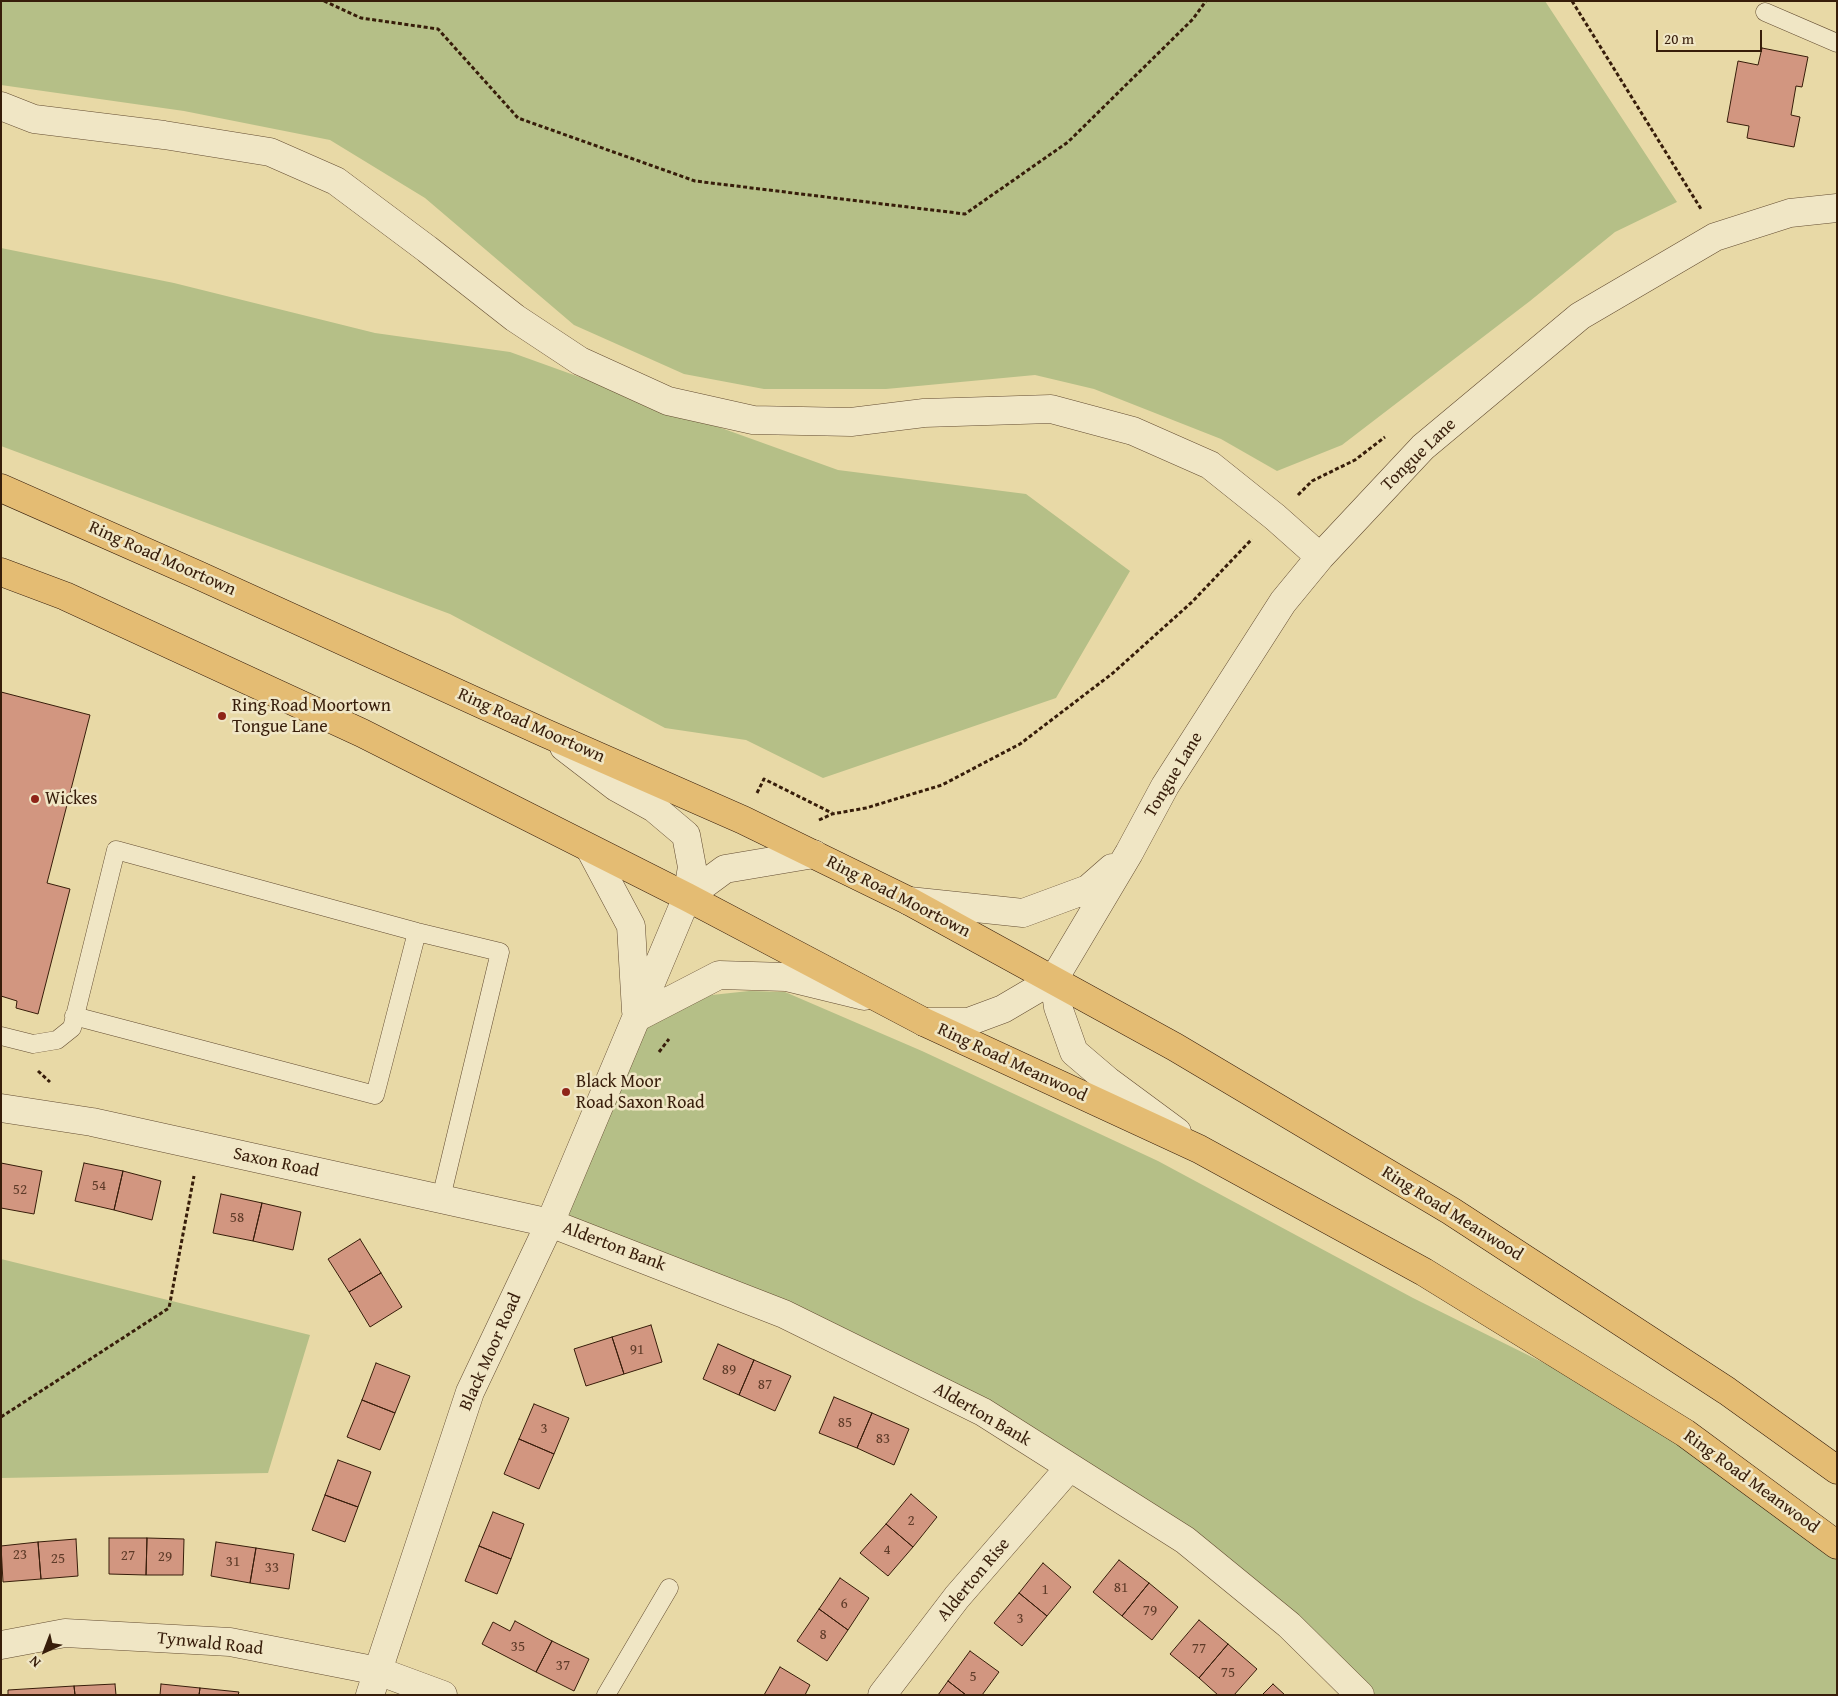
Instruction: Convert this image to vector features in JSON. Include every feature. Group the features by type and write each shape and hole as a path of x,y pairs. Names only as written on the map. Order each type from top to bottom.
{"highway":[{"name":"Ring Road Moortown","path":"1,488 545,733 728,813 909,901 1054,979"},
{"path":"1,572 65,596 362,733 687,897 924,1022"},
{"name":"Ring Road Meanwood","path":"1054,979 1175,1047 1451,1211 1727,1390 1837,1470"},
{"name":"Ring Road Meanwood","path":"924,1022 1199,1149 1424,1272 1676,1428 1837,1544"}],"street":[{"path":"1,106 34,119 164,135 270,152 303,166 336,181 428,249 515,318 580,361 668,401 753,420 851,422 924,413 1051,408 1133,431 1210,465 1275,517 1320,557"},
{"name":"Tongue Lane","path":"1054,979 1129,852 1165,786 1283,602 1320,557 1423,447 1580,316 1715,237 1790,213 1837,208"},
{"name":"Black Moor Road","path":"374,1683 470,1392 550,1222 687,897 692,867 686,835 654,808 616,787 545,733"},
{"name":"Black Moor Road","path":"590,849 631,926 636,1018"},
{"name":"Tongue Lane","path":"909,901 1023,913 1088,889 1129,852"},
{"path":"687,897 725,869 814,854"},
{"path":"636,1018 719,975 786,977 880,1000"},
{"name":"Ring Road Meanwood","path":"924,1022 968,1022 1003,1009 1054,979 1058,1007 1074,1052 1199,1149"},
{"name":"Saxon Road","path":"1,1108 92,1122 550,1222"},
{"name":"Alderton Bank","path":"550,1222 784,1314 983,1412 1185,1540 1289,1625 1360,1695"},
{"name":"Alderton Rise","path":"882,1695 957,1597 1070,1468"},
{"name":"Tynwald Road","path":"1,1645 65,1633 230,1642 374,1683 443,1695"}],"lane":[{"path":"1765,12 1837,43"},
{"path":"1,1036 33,1044 57,1040 72,1028 116,850 417,932 500,952 441,1198"},
{"path":"74,1016 375,1095 417,932"},
{"path":"606,1695 669,1588"}],"path":[{"path":"324,1 361,18 438,29 518,118 695,181 965,214 1068,142 1193,19 1206,1"},
{"path":"1572,1 1706,217"},
{"path":"656,1060 670,1037"},
{"path":"33,1044 30,1063 50,1083"},
{"path":"1,1417 169,1308 200,1146"}],"green space":[{"path":"1,1 1545,1 1677,202 1615,232 1530,301 1342,445 1277,471 1221,439 1094,389 1035,375 886,389 764,389 684,374 574,325 425,198 330,140 184,111 1,85"},
{"path":"1,248 174,283 375,333 510,352 838,470 1026,494 1130,571 1056,698 823,778 746,740 665,728 450,614 1,446"},
{"path":"749,991 785,992 922,1051 1158,1161 1413,1298 1685,1433 1837,1545 1837,1695 1360,1695 1289,1625 983,1412 550,1223 636,1018 712,995"},
{"path":"1,1259 310,1335 268,1473 1,1478"}],"building":[{"path":"1762,48 1808,57 1802,87 1796,86 1791,115 1800,117 1794,147 1747,138 1749,126 1727,122 1738,61 1758,65"},
{"name":"Wickes","path":"1,692 90,715 47,883 70,889 38,1014 16,1008 17,1001 1,996"},
{"path":"1,1163 42,1171 34,1214 1,1208"},
{"path":"84,1163 123,1171 114,1210 75,1201"},
{"path":"123,1171 161,1181 152,1220 114,1210"},
{"path":"221,1194 262,1203 253,1241 213,1233"},
{"path":"262,1203 301,1212 293,1250 253,1241"},
{"path":"360,1239 381,1273 349,1292 328,1259"},
{"path":"381,1273 402,1307 370,1327 349,1292"},
{"path":"651,1325 662,1362 624,1374 612,1337"},
{"path":"612,1337 624,1374 586,1386 574,1349"},
{"path":"718,1344 754,1360 739,1395 703,1379"},
{"path":"754,1360 791,1376 775,1411 739,1395"},
{"path":"376,1363 410,1376 395,1413 362,1400"},
{"path":"834,1397 872,1413 857,1448 819,1433"},
{"path":"362,1400 395,1413 380,1450 347,1437"},
{"path":"534,1404 569,1418 554,1454 519,1439"},
{"path":"872,1413 909,1429 894,1465 857,1448"},
{"path":"519,1439 554,1454 539,1489 504,1474"},
{"path":"338,1460 371,1472 358,1507 325,1495"},
{"path":"911,1494 937,1517 913,1547 886,1524"},
{"path":"325,1495 358,1507 345,1542 312,1530"},
{"path":"493,1512 524,1524 511,1559 479,1546"},
{"path":"886,1524 913,1547 888,1576 860,1553"},
{"path":"109,1538 147,1538 146,1575 109,1574"},
{"path":"147,1538 184,1539 183,1575 146,1575"},
{"path":"76,1539 78,1576 41,1579 38,1542"},
{"path":"38,1542 41,1579 3,1582 1,1546"},
{"path":"216,1542 256,1548 250,1583 211,1576"},
{"path":"479,1546 511,1559 497,1594 465,1581"},
{"path":"256,1548 294,1554 289,1589 250,1583"},
{"path":"1119,1560 1149,1583 1122,1616 1093,1592"},
{"path":"1043,1563 1071,1587 1047,1616 1019,1593"},
{"path":"840,1578 869,1598 848,1630 819,1609"},
{"path":"1149,1583 1178,1607 1152,1640 1122,1616"},
{"path":"1019,1593 1047,1616 1022,1646 994,1623"},
{"path":"819,1609 848,1630 827,1661 797,1641"},
{"path":"1199,1620 1228,1644 1199,1678 1170,1654"},
{"path":"515,1621 552,1641 536,1672 482,1644 493,1622 510,1631"},
{"path":"552,1641 589,1659 574,1691 536,1672"},
{"path":"1228,1644 1257,1669 1234,1695 1218,1695 1199,1678"},
{"path":"970,1651 999,1672 982,1695 966,1695 948,1681"},
{"path":"780,1667 810,1685 805,1695 764,1695"},
{"path":"948,1681 966,1695 938,1695"},
{"path":"115,1684 116,1695 75,1695 74,1686"},
{"path":"161,1684 200,1688 199,1695 160,1695"},
{"path":"1273,1684 1285,1695 1262,1695"},
{"path":"74,1686 75,1695 8,1695 8,1690"},
{"path":"200,1688 239,1692 238,1695 199,1695"}],"place":[{"name":"Ring Road Moortown Tongue Lane","path":"222,716"},
{"name":"Wickes","path":"35,799"},
{"name":"Black Moor Road Saxon Road","path":"566,1092"}]}
